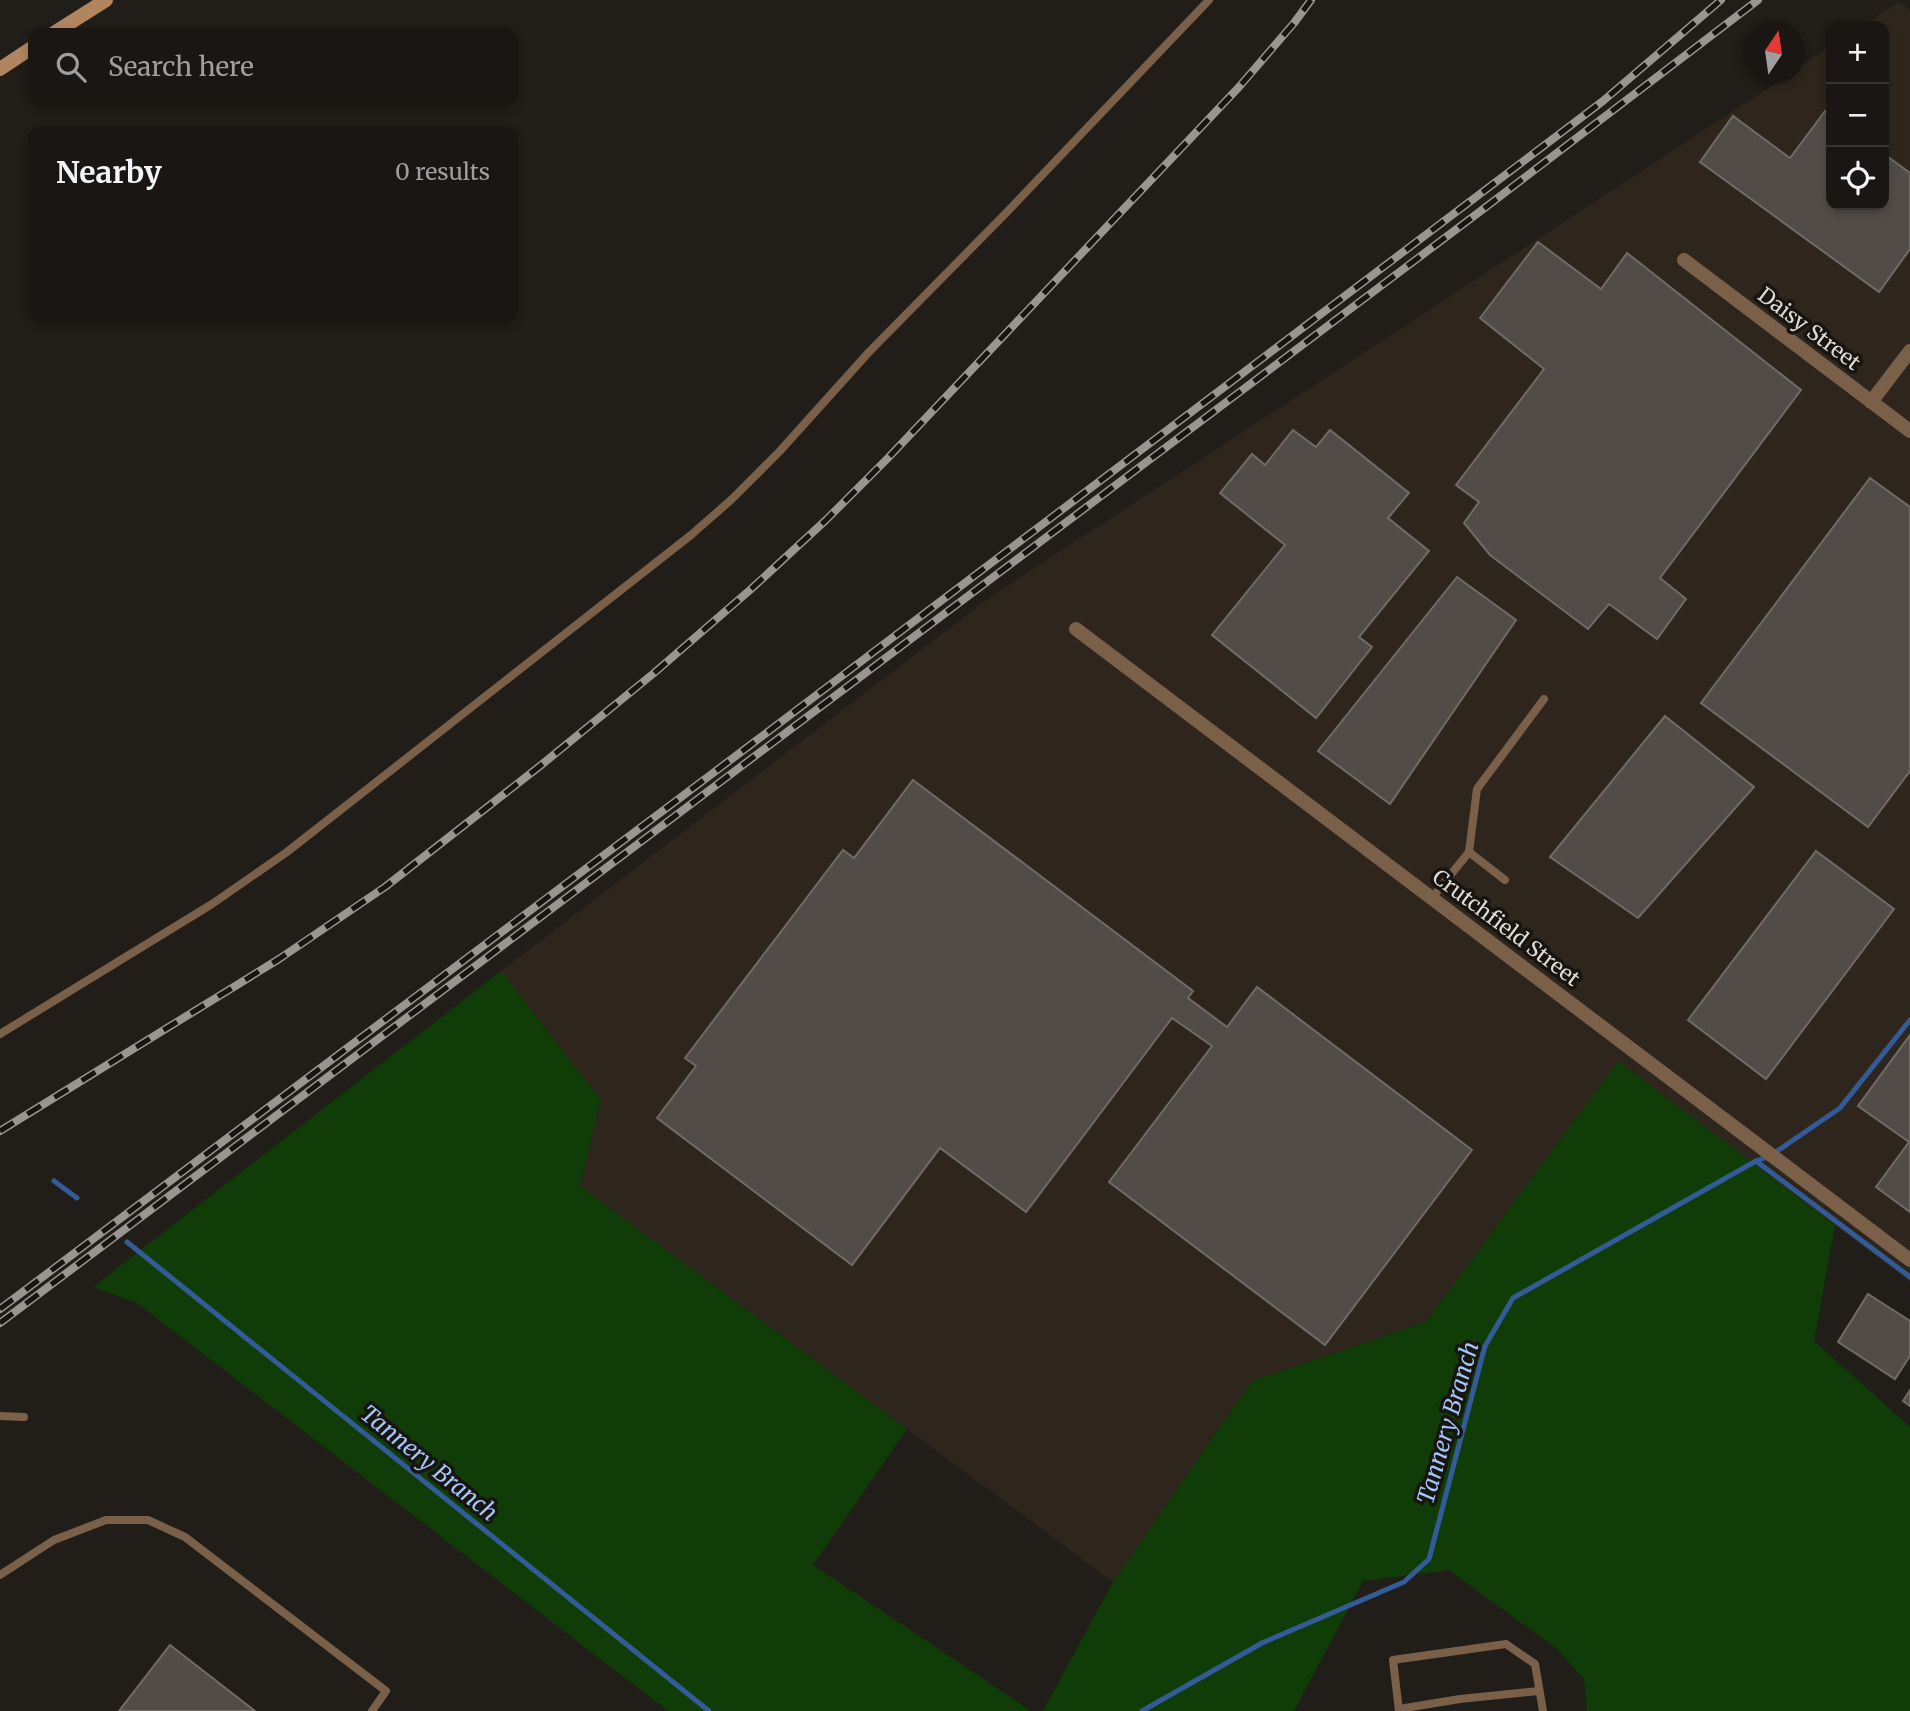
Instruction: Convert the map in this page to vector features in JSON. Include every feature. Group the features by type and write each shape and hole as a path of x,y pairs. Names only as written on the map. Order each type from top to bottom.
{"street":[{"path":"62,28 106,0"},
{"path":"0,68 28,50"},
{"name":"Daisy Street","path":"1684,260 1910,431"},
{"path":"1871,402 1910,351"},
{"name":"Crutchfield Street","path":"1076,629 1910,1260"}],"lane":[{"path":"0,1034 212,904 287,852 691,535 779,452 869,352 1209,0"},
{"path":"1432,898 1469,852 1477,789 1544,699"},
{"path":"1469,852 1505,880"},
{"path":"0,1416 24,1417"},
{"path":"0,1575 54,1540 106,1520 148,1520 185,1537 386,1691 372,1711"},
{"path":"1539,1691 1460,1699 1399,1710 1393,1660 1506,1644 1535,1664 1542,1711"}],"shaded area":[{"path":"1899,2 1910,10 1910,1282 1618,1062 1426,1322 1252,1381 1113,1582 580,1186 601,1100 501,971 989,598 1775,84 1805,84 1805,63 1826,49 1826,210 1889,210 1889,21 1870,21"}],"green space":[{"path":"501,971 601,1100 580,1186 907,1429 813,1565 1031,1711 668,1711 137,1303 93,1287"},
{"path":"1618,1061 1835,1225 1814,1341 1910,1427 1910,1711 1587,1711 1584,1679 1556,1648 1449,1570 1363,1581 1294,1711 1043,1711 1113,1582 1252,1381 1426,1322"}],"building":[{"path":"1825,111 1826,210 1889,210 1889,158 1910,173 1910,249 1879,292 1700,162 1733,116 1790,158"},
{"path":"1538,242 1601,289 1627,253 1801,390 1660,578 1686,599 1657,639 1609,604 1588,629 1490,555 1464,523 1479,502 1456,485 1544,369 1480,318"},
{"path":"1293,430 1316,447 1330,430 1409,493 1388,518 1429,551 1359,637 1372,647 1316,718 1212,635 1285,545 1220,493 1252,454 1265,465"},
{"path":"1870,478 1910,507 1910,771 1868,827 1701,703"},
{"path":"1457,577 1516,620 1390,804 1318,751"},
{"path":"1665,716 1754,787 1638,918 1550,857"},
{"path":"913,780 1193,991 1188,998 1227,1027 1257,987 1472,1150 1325,1345 1109,1182 1212,1046 1172,1018 1026,1212 940,1148 852,1265 657,1118 696,1066 685,1058 843,850 854,858"},
{"path":"1816,851 1894,909 1766,1079 1688,1020"},
{"path":"1910,1035 1910,1212 1876,1187 1909,1142 1858,1106"},
{"path":"1868,1294 1910,1321 1910,1356 1895,1379 1838,1342"},
{"path":"1910,1390 1910,1406 1903,1401"},
{"path":"170,1645 255,1711 119,1711"}],"waterway":[{"name":"Tannery Branch","path":"1142,1711 1262,1643 1404,1582 1429,1559 1485,1346 1513,1298 1756,1161 1770,1156 1840,1108 1910,1020"},
{"path":"1756,1161 1910,1277"},
{"name":"Tannery Branch","path":"54,1181 77,1198"},
{"name":"Tannery Branch","path":"127,1242 709,1711"}],"railway":[{"path":"0,1131 279,959 385,887 654,673 750,590 888,458 1239,87 1311,0"},
{"path":"0,1309 1603,101 1721,0"},
{"path":"0,1323 1758,0"}]}
